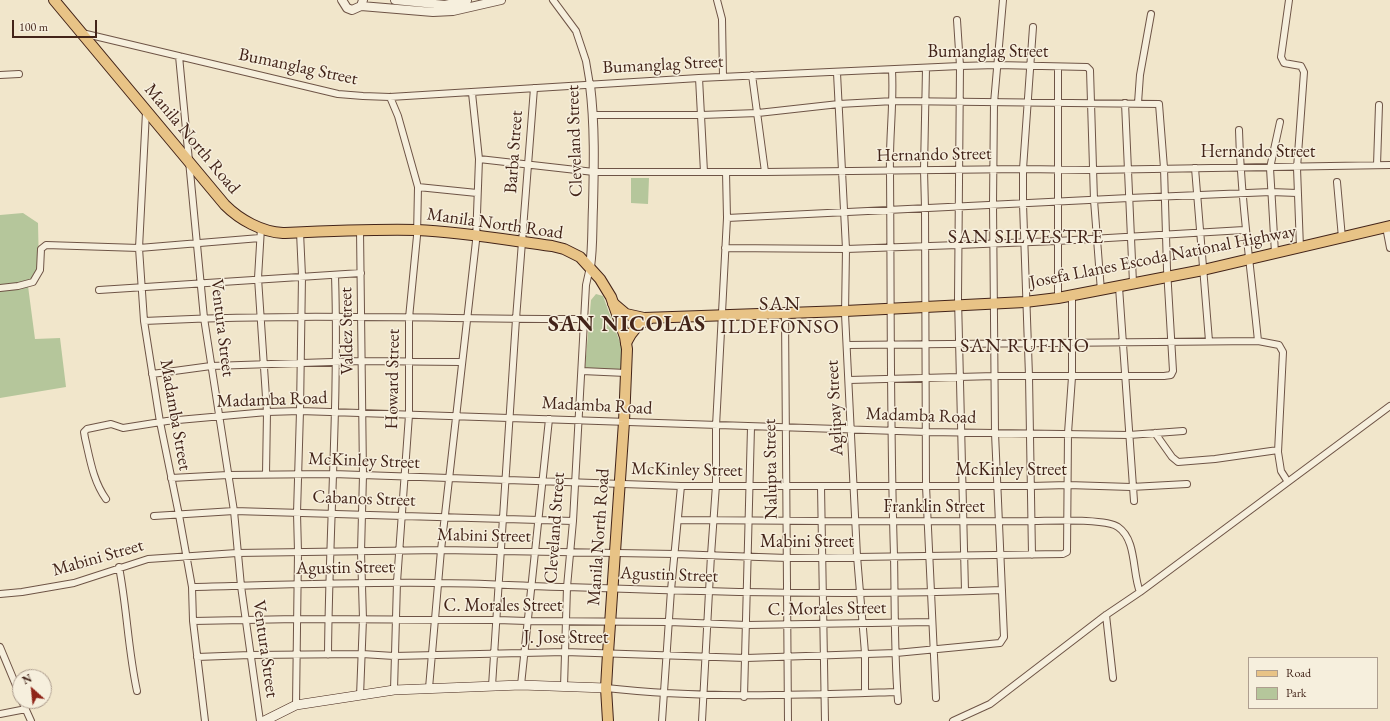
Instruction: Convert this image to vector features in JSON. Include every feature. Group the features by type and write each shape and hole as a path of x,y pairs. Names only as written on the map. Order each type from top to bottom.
{"main road":[{"name":"Manila North Road","path":"54,0 146,112 230,210 261,228 273,232 418,230 476,235 564,249 580,257 600,279 613,303 622,325 626,343 624,422 606,688 608,721"},
{"name":"Josefa Llanes Escoda National Highway","path":"613,303 626,314 653,318 845,311 1025,302 1101,291 1203,270 1388,227"},
{"path":"626,343 630,335 639,326 653,318"},
{"path":"264,721 296,705 394,690 492,686 606,688"}],"street":[{"path":"342,0 347,8 352,10 362,3 433,12 453,11 501,0"},
{"path":"395,0 445,5 467,0"},
{"name":"Cleveland Street","path":"553,0 576,31 586,61 594,115 592,253 586,285 573,521 567,588 564,687"},
{"path":"718,0 722,19 723,76"},
{"path":"1002,590 999,555 995,433 993,170 994,103 1003,0"},
{"path":"1289,0 1281,57 1284,63 1301,66 1304,72 1297,168 1300,248"},
{"path":"1138,103 1139,81 1151,14"},
{"path":"957,20 960,66 958,305 960,343 961,486 965,591"},
{"path":"1032,555 1030,521 1031,486 1029,376 1022,204 1027,104 1033,27"},
{"name":"Bumanglag Street","path":"81,33 338,94 390,97 723,76 837,73 997,65 1087,67 1090,70 1090,102"},
{"name":"Ventura Street","path":"179,56 204,318 218,416 234,511 241,586 260,721"},
{"path":"1058,67 1058,298"},
{"path":"926,68 924,170 927,432 926,521 936,698"},
{"path":"892,70 894,101 890,170 891,431 898,701"},
{"name":"Aglipay Street","path":"837,73 846,248 845,311 859,591 865,653 865,693"},
{"path":"0,75 18,74"},
{"path":"752,75 765,172"},
{"path":"699,78 704,172"},
{"name":"Barba Street","path":"492,686 500,551 511,417 516,319 534,88"},
{"path":"429,688 437,583 448,478 457,416 461,362 476,235 479,159 472,92"},
{"name":"Howard Street","path":"390,97 398,116 418,187 418,230 409,318 409,415 397,582 394,690"},
{"path":"594,115 701,116 758,113 839,104 894,101 1027,104 1090,102 1157,103 1160,105 1168,277 1173,342 1173,371 1171,375 1126,377 960,376 891,380 849,380"},
{"path":"1090,102 1094,200 1101,291"},
{"path":"1125,103 1133,284"},
{"path":"1377,165 1379,105"},
{"name":"Madamba Street","path":"146,112 139,248 144,321 160,422 192,587 193,621 205,721"},
{"path":"1274,253 1270,168 1280,122"},
{"path":"1239,130 1244,230 1250,259 1258,341"},
{"name":"Hernando Street","path":"479,159 594,172 841,172 1023,169 1093,170 1164,168 1297,168 1390,165"},
{"path":"1195,168 1196,196 1209,341"},
{"path":"702,721 716,485 716,426 724,248 727,218 726,172"},
{"path":"1338,182 1342,238"},
{"path":"418,187 477,193"},
{"path":"727,218 1164,196 1271,192 1297,193"},
{"path":"1388,227 1390,248"},
{"path":"261,228 258,278 267,412 266,474"},
{"name":"Valdez Street","path":"360,230 363,316 363,475 361,552 363,619 360,696"},
{"path":"724,248 846,248 958,245 1244,230"},
{"path":"296,705 298,552 297,513 302,276 300,232"},
{"path":"0,288 18,286 33,282 40,270 41,249 46,245 139,248 260,238"},
{"path":"99,290 201,284 258,278 361,273"},
{"path":"328,655 328,584 335,413 335,275"},
{"path":"1119,287 1124,341 1131,487 1134,501"},
{"path":"1067,521 1068,433 1073,343 1072,296"},
{"name":"Nalupta Street","path":"785,313 788,721"},
{"path":"144,321 204,318 363,316 466,319 584,319"},
{"path":"847,345 1073,343 1124,341 1258,341 1279,345 1283,349 1278,450 1281,471 1288,482"},
{"path":"152,374 211,366 362,361 461,362"},
{"path":"582,371 626,373"},
{"path":"953,721 990,704 1106,615 1140,592 1390,406"},
{"name":"Madamba Road","path":"106,499 94,478 84,432 87,429 111,424 123,428 160,422 267,412 300,411 363,414 511,417 716,426 927,432 1129,435 1183,431"},
{"path":"521,686 549,419"},
{"path":"744,697 748,592 747,557 751,427"},
{"path":"1155,433 1172,457 1178,462 1214,459 1278,450"},
{"name":"McKinley Street","path":"171,478 266,474 333,474 681,486 1068,485 1131,487 1187,484"},
{"path":"662,721 671,590 679,520 681,486"},
{"path":"821,486 825,721"},
{"name":"Cabanos Street","path":"154,516 234,511 573,521"},
{"name":"Franklin Street","path":"679,520 748,522 1067,521 1116,525 1122,530 1130,547 1136,581 1140,592"},
{"name":"Mabini Street","path":"0,594 62,586 148,558 238,554 441,550 675,554 787,558 821,556 1063,554 1067,552 1067,521"},
{"path":"118,567 123,586 130,660 137,691"},
{"name":"Agustin Street","path":"192,587 397,582 499,584 567,588 787,593 859,591 894,593 1002,590"},
{"name":"J. Jose Street","path":"197,657 362,654 394,656 565,652 705,655 746,658 824,654 896,653 934,650 1000,643 1004,637 1002,590"},
{"path":"1106,615 1113,678"},
{"name":"C. Morales Street","path":"193,621 363,619 610,621 747,625 895,624 932,622"},
{"path":"0,647 12,676"},
{"path":"606,688 663,693 744,697 897,692"},
{"path":"0,714 26,709 31,721"}],"green space":[{"path":"631,178 649,178 648,204 631,203"},
{"path":"23,213 38,223 39,270 28,286 35,339 60,338 66,387 0,398 0,215"},
{"path":"596,294 603,296 622,348 622,371 585,368 591,300"}],"district":[{"name":"SAN SILVESTRE","path":"1026,238"},
{"name":"SAN ILDEFONSO","path":"780,316"},
{"name":"SAN NICOLAS","path":"627,325"},
{"name":"SAN RUFINO","path":"1025,347"}]}
